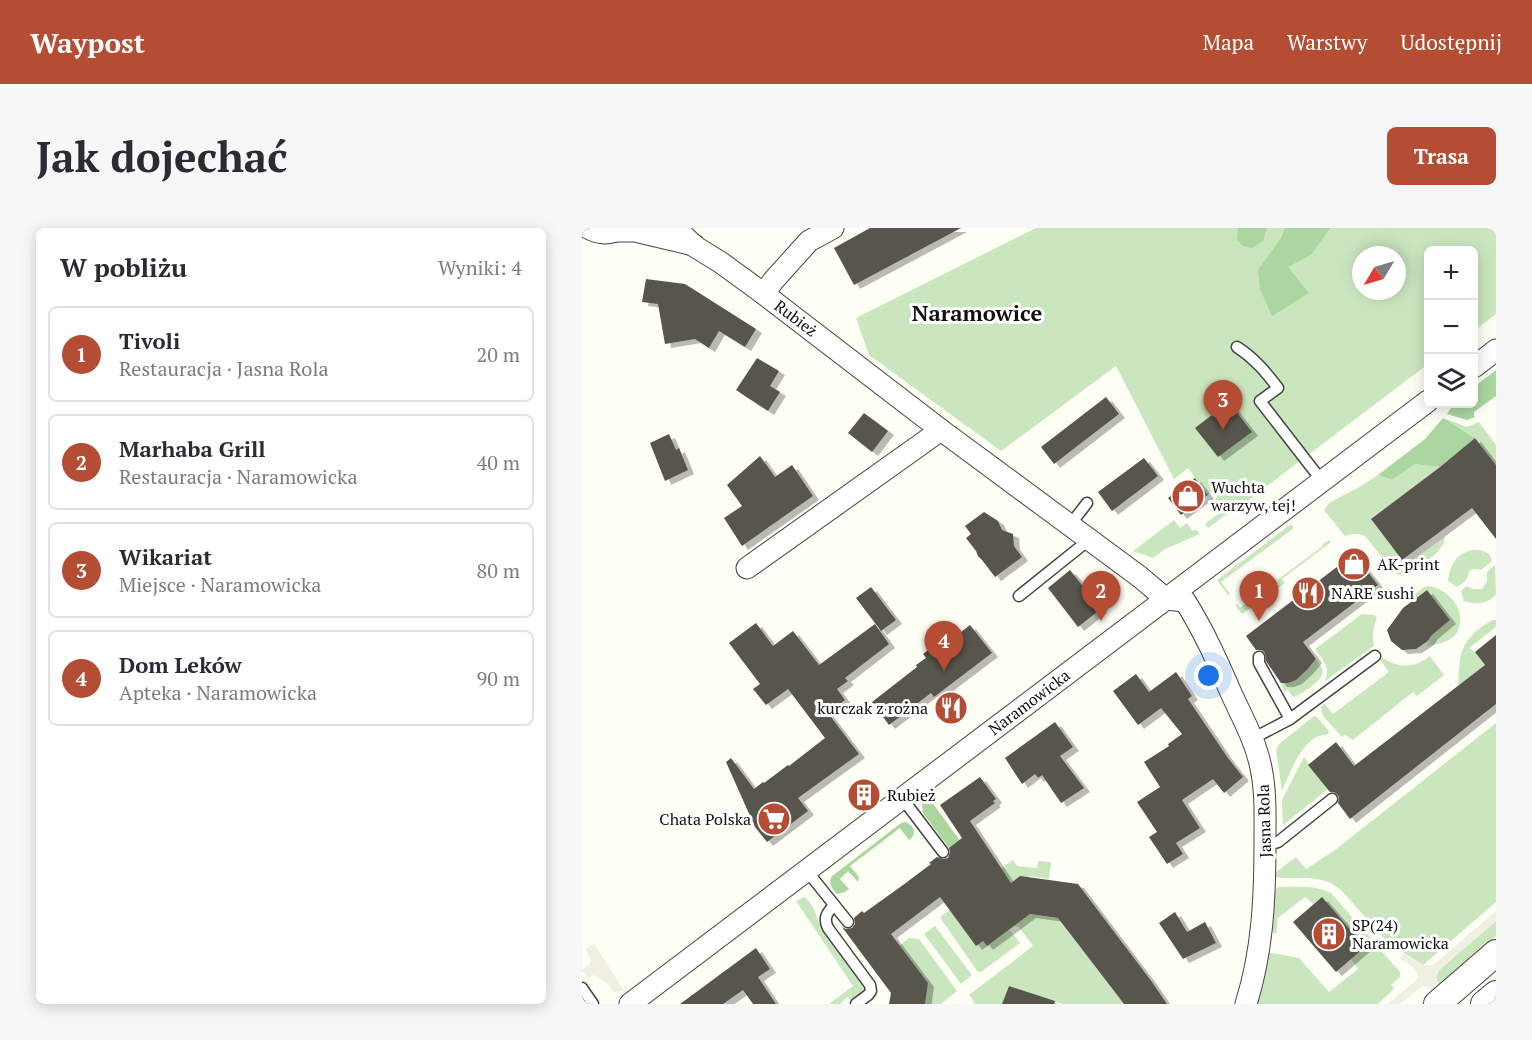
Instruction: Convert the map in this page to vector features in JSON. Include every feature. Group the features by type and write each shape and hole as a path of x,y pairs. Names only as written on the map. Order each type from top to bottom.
{"street":[{"name":"Rubież","path":"588,228 601,233 619,229 635,231 694,246"},
{"name":"Rubież","path":"676,228 694,246 764,294 1090,539 1166,599"},
{"name":"Rubież","path":"764,294 809,241 833,228"},
{"path":"1478,363 1496,350"},
{"name":"Naramowicka","path":"630,1004 902,798 999,717 1166,599 1424,404"},
{"path":"747,568 942,430"},
{"name":"Jasna Rola","path":"1166,599 1185,601 1198,621 1252,739 1261,766 1265,794 1263,925 1246,1004"},
{"path":"1437,1004 1496,953"},
{"path":"1484,1004 1496,994"}],"lane":[{"path":"1237,347 1264,369 1278,388 1260,401 1322,481"},
{"path":"1070,525 1087,503"},
{"path":"1019,596 1090,539"},
{"path":"1252,739 1290,719 1376,656"},
{"path":"1259,657 1259,663 1290,719"},
{"path":"902,798 943,852"},
{"path":"1265,846 1278,842 1332,800"},
{"path":"807,871 848,922"},
{"path":"834,905 826,913 825,923 870,985 871,991 856,1004"},
{"path":"582,988 593,1004"}],"green space":[{"path":"1036,228 1496,228 1496,314 1478,328 1478,246 1424,246 1424,367 1238,508 1208,528 1205,524 1221,512 1215,505 1219,486 1208,495 1188,468 1174,479 1116,366 1001,451 869,355 856,318"},
{"path":"1238,228 1267,228 1263,241 1252,248 1243,246 1237,240"},
{"path":"1285,228 1330,228 1311,255 1288,267 1309,293 1272,316 1260,289 1258,270 1281,238"},
{"path":"1496,370 1496,396 1474,412 1475,417 1467,420 1447,414 1451,408 1478,408 1478,384"},
{"path":"1443,418 1467,427 1479,422 1496,445 1496,465 1475,438"},
{"path":"1443,418 1475,438 1440,467 1415,464 1392,480 1378,475 1425,439"},
{"path":"1415,464 1440,467 1371,519 1406,566 1445,538 1436,554 1404,576 1396,574 1365,536 1350,534 1345,536 1324,510 1329,503 1378,475 1392,480"},
{"path":"1174,520 1180,528 1187,523 1193,531 1196,529 1200,534 1165,549 1153,558 1133,551"},
{"path":"1291,524 1294,528 1221,582 1230,594 1228,595 1217,580"},
{"path":"1329,540 1331,542 1282,579 1285,583 1242,614 1235,605 1237,604 1240,608"},
{"path":"1472,550 1487,553 1492,561 1481,570 1471,570 1465,581 1457,587 1448,581 1452,565 1462,554"},
{"path":"1495,565 1496,595 1481,603 1464,601 1461,591 1467,586 1482,589 1487,581 1487,572"},
{"path":"1428,586 1441,590 1452,598 1460,616 1459,627 1455,635 1445,642 1427,646 1432,635 1450,620 1427,590 1412,601 1410,598"},
{"path":"1362,614 1377,617 1373,631 1374,646 1325,681 1327,668 1315,649"},
{"path":"1496,620 1496,627 1469,648 1485,665 1459,685 1460,659 1464,646 1476,631"},
{"path":"1430,656 1444,675 1417,696 1413,692 1353,740 1345,735 1342,737 1323,716 1321,707 1324,703 1333,714 1389,672 1380,660 1383,658 1395,664 1407,666 1419,663"},
{"path":"1316,659 1323,670 1322,676 1297,696 1293,697 1288,690 1284,692 1281,683 1301,676"},
{"path":"1316,716 1329,731 1328,734 1317,737 1304,748 1282,791 1276,750 1279,744"},
{"path":"1496,723 1496,902 1423,965 1387,942 1342,891 1331,883 1318,879 1281,878 1272,875 1296,857 1306,869 1335,850"},
{"path":"1304,757 1328,789 1283,825 1282,800"},
{"path":"929,798 982,871 972,879 923,813 922,804"},
{"path":"905,822 914,830 912,838 909,840 900,828 850,866 859,877 858,882 848,871 840,879 849,889 837,894 831,886 831,877"},
{"path":"1013,860 1017,866 1037,868 1038,861 1051,862 1049,879 1029,876 1029,878 1016,879 1007,886 996,872"},
{"path":"1279,887 1312,888 1331,893 1400,972 1400,977 1391,985 1393,990 1378,1004 1254,1004 1266,952 1299,958 1329,992 1358,969 1322,897 1313,904 1305,897 1278,918 1276,934 1270,930 1272,891"},
{"path":"804,897 812,906 820,925 864,986 863,992 852,1003 848,997 841,1004 829,1004 853,986 796,901"},
{"path":"950,910 986,945 1009,929 1020,943 978,972 941,919 941,916"},
{"path":"1030,914 1058,918 1124,1004 1062,1004 1009,986 1002,1004 974,1004 969,995 1033,946 1018,926 1014,926"},
{"path":"1496,921 1496,936 1439,985 1436,978 1439,970"},
{"path":"935,926 972,975 961,984 924,934"},
{"path":"909,938 919,939 957,991 941,1004 925,1004 899,946"}],"shaded area":[{"path":"1496,911 1496,921 1439,970 1436,978 1441,986 1434,992 1422,986 1400,1004 1388,1004 1418,977 1413,967 1399,958 1404,954 1423,965 1433,965"},
{"path":"594,944 626,991 614,992 608,984 594,975 587,978 582,970 590,964 591,960 586,949"}],"building":[{"path":"870,228 961,228 854,285 834,248"},
{"path":"646,279 685,284 756,329 745,347 719,331 709,348 695,339 665,344 658,304 642,302"},
{"path":"757,358 779,371 770,386 780,392 768,411 736,390"},
{"path":"1106,397 1119,414 1054,464 1041,447"},
{"path":"1229,402 1252,432 1218,457 1195,428"},
{"path":"864,413 888,431 872,452 848,433"},
{"path":"669,434 676,450 679,448 688,470 665,481 650,443"},
{"path":"1475,438 1496,465 1496,539 1472,508 1402,560 1371,519"},
{"path":"760,456 775,477 792,465 813,496 742,546 724,518 742,506 727,485"},
{"path":"1144,458 1158,476 1112,511 1098,492"},
{"name":"Wuchta warzyw, tej!","path":"1195,478 1208,495 1181,515 1168,498"},
{"path":"984,512 998,521 1002,530 1013,534 1014,546 1022,557 995,577 966,538 971,534 965,526"},
{"path":"1354,554 1378,585 1303,642 1316,659 1296,680 1281,683 1266,661 1265,653 1262,650 1256,650 1246,636"},
{"path":"1070,570 1101,609 1078,627 1048,588"},
{"path":"871,587 896,620 881,631 856,598"},
{"path":"1427,590 1450,620 1416,649 1402,650 1391,641 1387,630 1403,608"},
{"path":"756,623 773,646 793,631 819,665 875,624 889,644 845,678 848,681 837,689 845,700 828,713 859,754 798,798 808,811 767,842 755,827 726,762 731,758 754,789 825,738 788,689 766,705 753,689 760,684 729,643"},
{"path":"970,625 992,653 934,697 931,693 889,725 872,702 917,667 916,665 926,658 923,654 957,628 961,632"},
{"path":"1496,635 1496,704 1350,819 1338,803 1338,795 1330,792 1308,765 1336,742 1354,766 1485,665 1475,652"},
{"path":"1176,672 1192,696 1188,699 1243,777 1224,793 1213,779 1182,800 1200,828 1176,843 1183,854 1167,864 1149,837 1157,832 1137,802 1160,787 1144,762 1169,746 1168,744 1182,734 1161,708 1138,725 1113,691 1136,674 1149,692"},
{"path":"1055,722 1073,747 1060,756 1084,788 1061,803 1042,775 1038,778 1035,774 1022,784 1005,758"},
{"path":"980,777 996,799 993,801 995,803 970,821 1011,883 1020,876 1078,884 1167,1004 1124,1004 1058,918 1030,914 987,946 983,941 976,946 940,897 891,934 928,983 925,1004 889,1004 891,993 842,927 852,928 855,924 854,918 862,911 864,913 903,885 937,857 948,858 949,848 962,838 940,805"},
{"name":"SP(24) Naramowicka","path":"1322,897 1365,947 1336,972 1293,922"},
{"path":"1175,912 1187,932 1205,922 1216,943 1183,959 1159,923"},
{"path":"756,948 770,969 758,977 776,1004 753,1004 743,990 723,1004 680,1004"},
{"path":"1009,986 1055,1001 1054,1004 1002,1004"}],"place":[{"name":"Wikariat","path":"1223,430"},
{"name":"Wuchta warzyw, tej!","path":"1188,496"},
{"name":"AK-print","path":"1354,564"},
{"name":"NARE sushi","path":"1308,593"},
{"name":"Marhaba Grill","path":"1101,621"},
{"name":"Tivoli","path":"1259,621"},
{"name":"Dom Leków","path":"944,671"},
{"name":"kurczak z rożna","path":"951,708"},
{"name":"Rubież","path":"864,795"},
{"name":"Chata Polska","path":"774,819"},
{"name":"SP(24) Naramowicka","path":"1329,934"}],"district":[{"name":"Naramowice","path":"977,312"}]}
